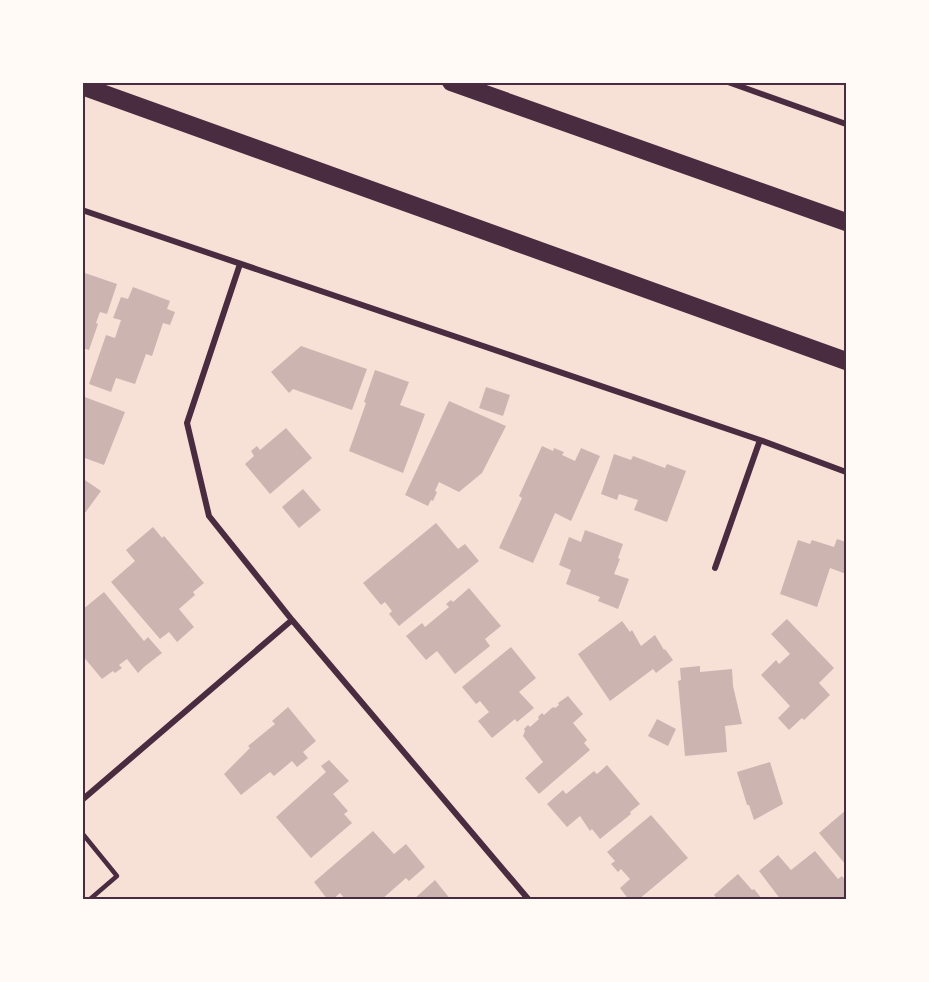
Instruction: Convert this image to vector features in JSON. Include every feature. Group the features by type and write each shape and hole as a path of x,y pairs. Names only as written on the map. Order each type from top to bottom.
{"highway":[{"path":"451,82 846,222"},
{"path":"82,86 846,361"}],"street":[{"path":"728,82 846,124"},
{"path":"82,210 760,440 846,472"},
{"path":"240,264 187,423 209,516 292,620 529,900"},
{"path":"715,568 760,440"},
{"path":"82,800 292,620"}],"lane":[{"path":"82,833 117,876 89,900"}],"building":[{"path":"82,272 117,284 107,314 100,312 89,350 82,348"},
{"path":"133,287 170,301 167,309 175,312 170,325 163,323 152,356 146,354 135,384 116,378 111,392 89,384 106,335 115,338 121,320 113,318 121,297 128,299"},
{"path":"301,346 367,369 352,410 293,389 289,393 271,372"},
{"path":"375,370 409,382 400,405 425,414 403,473 349,451"},
{"path":"486,387 510,395 503,416 479,408"},
{"path":"82,396 125,412 104,465 82,457"},
{"path":"449,401 506,426 482,473 459,492 439,482 433,501 431,500 428,506 405,495"},
{"path":"286,428 312,458 270,494 245,464 254,456 251,451 257,446 260,450"},
{"path":"542,446 553,451 554,448 564,452 562,455 575,461 581,448 600,456 571,521 555,513 533,563 499,548"},
{"path":"614,454 631,460 633,456 665,468 667,464 686,471 667,522 634,510 638,500 619,494 617,500 601,494"},
{"path":"82,478 101,491 82,517"},
{"path":"303,489 321,510 299,528 282,507"},
{"path":"436,523 458,549 465,544 479,561 399,626 389,614 392,611 385,602 381,605 363,583"},
{"path":"153,527 162,538 164,536 204,583 193,592 195,595 179,609 194,627 177,642 169,632 160,639 111,582 135,561 126,550"},
{"path":"585,530 623,544 614,574 629,579 618,609 598,601 600,597 566,584 571,570 559,565 569,537 581,542"},
{"path":"837,539 846,542 846,574 830,568 817,607 780,594 798,540 810,544 812,540 834,547"},
{"path":"469,588 501,626 485,639 490,646 455,674 437,651 426,660 406,636 422,623 425,627 449,607 446,604 451,600 453,602"},
{"path":"104,592 144,641 148,637 162,653 138,673 127,659 119,665 122,668 102,679 82,655 82,610"},
{"path":"787,619 834,668 819,683 830,695 804,720 802,718 789,730 778,718 790,706 761,675 776,660 779,664 790,654 771,634"},
{"path":"622,621 630,632 632,630 641,646 655,635 673,660 656,673 653,669 610,701 578,654"},
{"path":"511,647 536,678 519,692 534,708 517,722 515,719 492,738 478,721 489,712 480,701 476,704 462,687"},
{"path":"700,666 700,672 732,669 733,686 742,724 725,726 727,752 685,756 678,681 681,680 680,668"},
{"path":"568,696 583,714 573,723 587,740 584,743 590,750 539,794 525,778 543,762 523,736 524,729 539,719 542,713 544,715 553,707 555,708"},
{"path":"288,707 316,741 303,752 308,758 297,767 292,761 274,776 270,772 241,795 224,774 250,748 248,746 275,724 272,721"},
{"path":"657,719 676,729 668,746 648,736"},
{"path":"329,760 349,781 333,794 348,811 344,814 352,823 311,858 276,817 326,772 321,766"},
{"path":"770,762 783,804 754,820 737,772"},
{"path":"607,765 640,804 600,839 592,829 590,831 580,816 567,827 547,804 563,790 566,794 594,771 597,774"},
{"path":"846,810 846,865 819,833"},
{"path":"651,815 688,858 638,900 629,900 620,888 630,879 621,869 618,872 611,864 615,861 607,852"},
{"path":"373,831 394,854 406,844 425,867 409,881 406,878 381,900 346,900 340,893 332,900 328,900 314,882"},
{"path":"815,851 838,879 842,876 846,881 846,900 781,900 759,871 778,855 791,870"},
{"path":"738,874 763,900 718,900 714,895"},
{"path":"435,880 451,900 413,900"}]}
